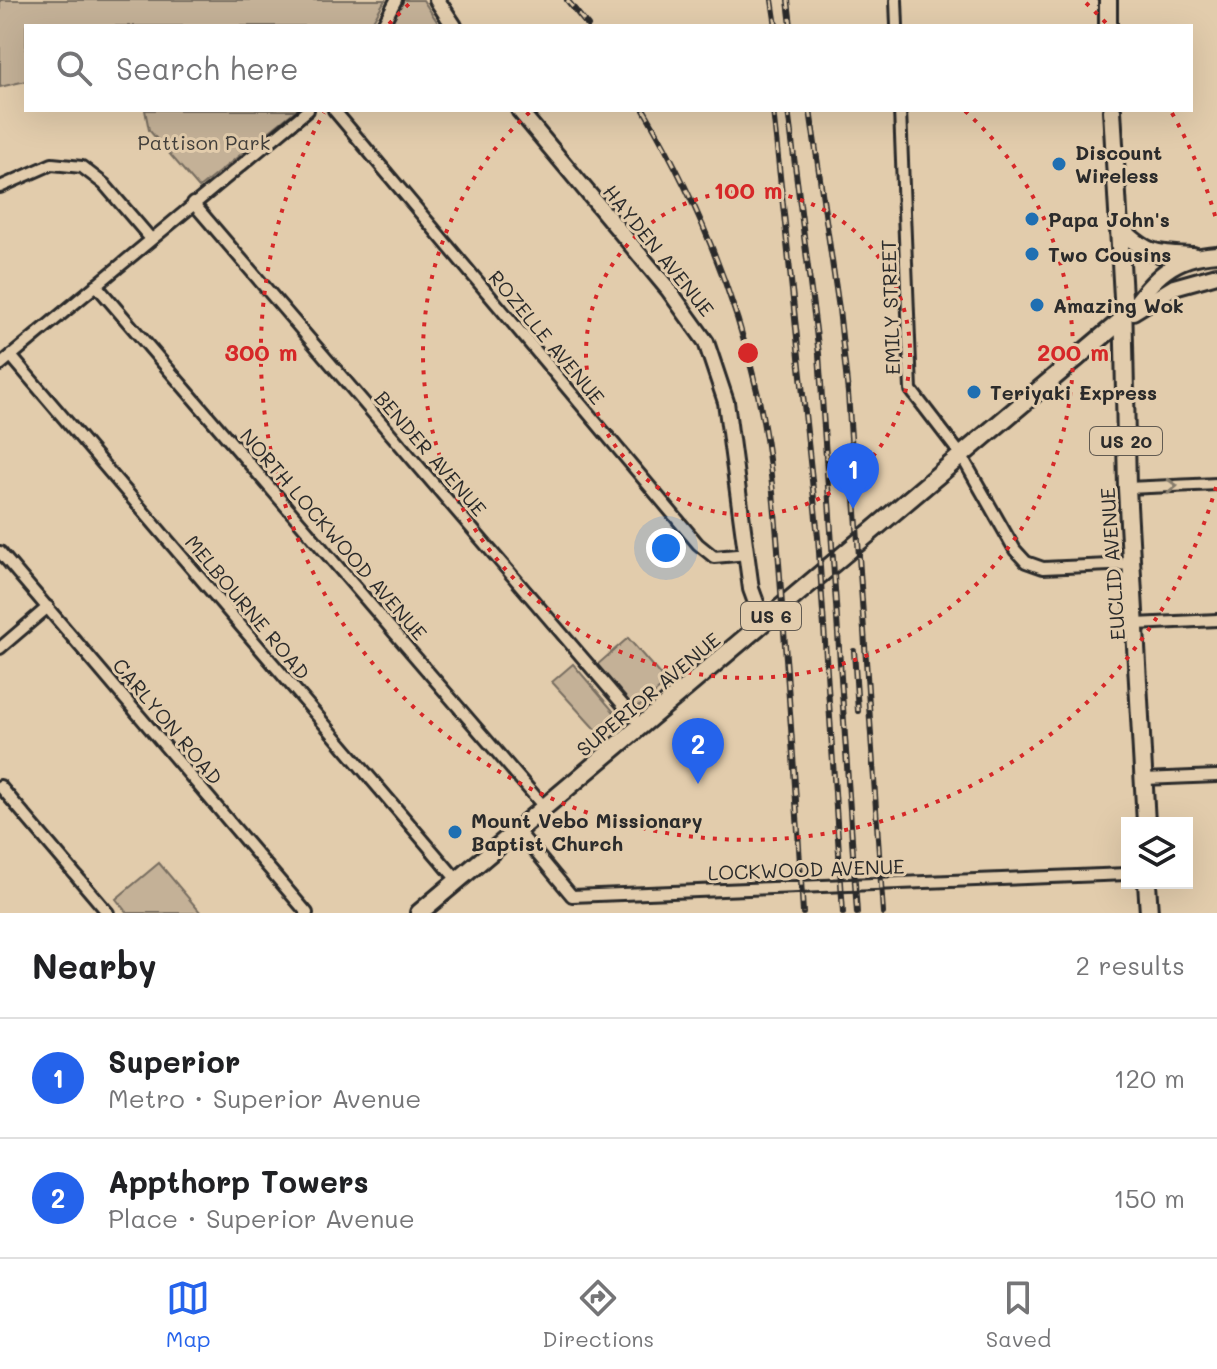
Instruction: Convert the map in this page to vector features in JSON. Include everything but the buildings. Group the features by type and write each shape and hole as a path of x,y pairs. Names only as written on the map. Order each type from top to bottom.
{"main road":[{"path":"1108,0 1108,24"},
{"name":"EUCLID AVENUE","path":"1112,112 1123,319 1127,488 1146,817"},
{"path":"1119,227 1143,249 1159,254 1193,256"},
{"name":"SUPERIOR AVENUE","path":"419,913 1123,319"},
{"path":"1147,889 1149,913"}],"street":[{"path":"383,24 396,0"},
{"path":"437,0 453,24"},
{"path":"896,0 897,24"},
{"path":"0,365 306,112"},
{"name":"ROZELLE AVENUE","path":"336,112 698,544 714,557 748,554"},
{"name":"HAYDEN AVENUE","path":"521,112 668,289 706,342 726,402 751,589 763,622"},
{"name":"EMILY STREET","path":"900,112 911,390 961,455 1015,550 1026,562 1043,568 1132,564"},
{"path":"0,187 52,164 82,167 104,184 151,239"},
{"name":"BENDER AVENUE","path":"193,203 641,726"},
{"path":"1123,319 1164,272 1193,256 1217,254"},
{"path":"1123,319 1174,287 1217,275"},
{"name":"NORTH LOCKWOOD AVENUE","path":"96,285 545,808"},
{"name":"MELBOURNE ROAD","path":"11,356 458,881"},
{"path":"1127,488 1217,484"},
{"name":"CARLYON ROAD","path":"0,552 307,913"},
{"path":"0,648 48,607"},
{"path":"1136,624 1217,620"},
{"path":"1144,779 1217,776"},
{"path":"0,786 108,913"},
{"name":"LOCKWOOD AVENUE","path":"518,831 572,896 1121,874"}],"green space":[{"path":"0,0 385,0 371,24 24,24 24,81 0,87"},
{"path":"403,0 423,0 439,24 391,24"},
{"name":"Pattison Park","path":"145,112 294,112 199,188 149,130"},
{"path":"628,638 667,683 640,706 632,706 597,665"},
{"path":"573,664 620,719 620,723 603,738 552,682"},
{"path":"159,863 201,913 127,913 116,899"}],"railway":[{"path":"567,0 586,24"},
{"path":"772,0 776,24"},
{"path":"788,0 791,24"},
{"path":"645,112 681,178 712,248 738,321 758,395 776,526 803,913"},
{"path":"773,112 818,537 843,913"},
{"path":"788,112 819,354 857,913"},
{"path":"810,112 848,393 883,913"},
{"path":"854,651 858,711"}],"place":[{"name":"Discount Wireless","path":"1059,164"},
{"name":"Papa John's","path":"1032,219"},
{"name":"Two Cousins","path":"1032,254"},
{"name":"Amazing Wok","path":"1037,305"},
{"name":"Teriyaki Express","path":"974,392"},
{"name":"Superior","path":"853,509"},
{"name":"Appthorp Towers","path":"698,784"},
{"name":"Mount Vebo Missionary Baptist Church","path":"455,832"}]}
